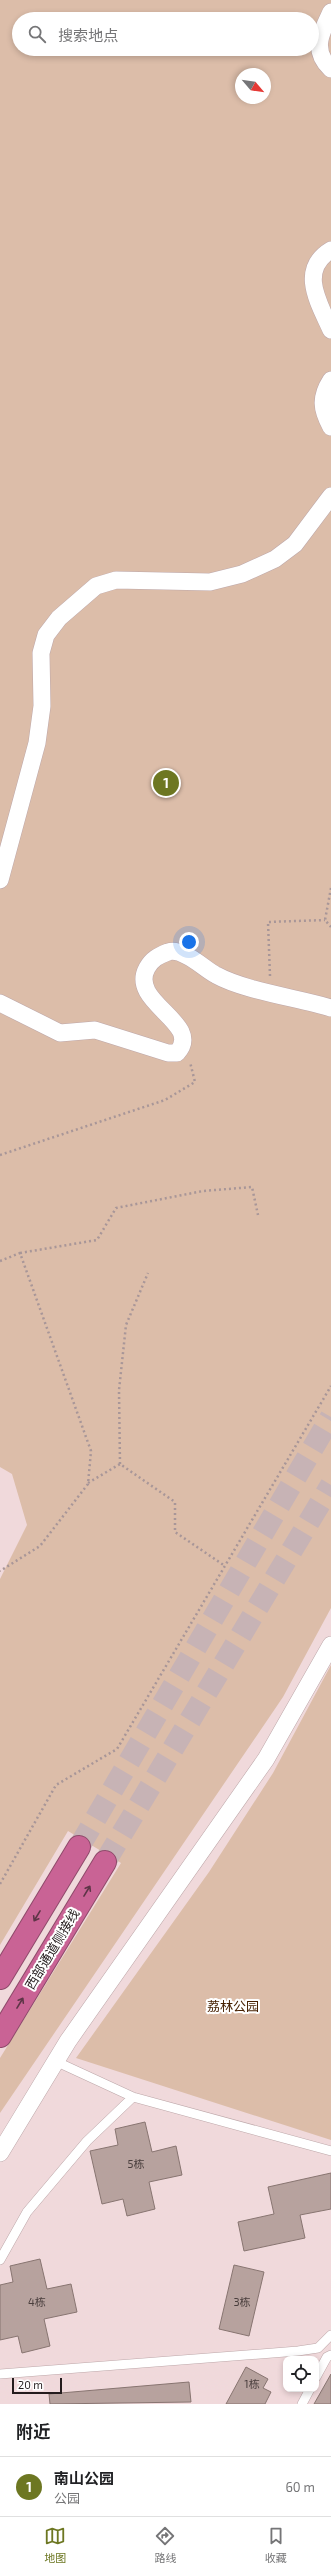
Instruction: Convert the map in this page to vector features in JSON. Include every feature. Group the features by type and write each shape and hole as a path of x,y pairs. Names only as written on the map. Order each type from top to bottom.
{"highway":[{"path":"0,1978 79,1847"},
{"name":"西部通道侧接线","path":"0,2036 105,1862"}],"street":[{"path":"319,37 331,12"},
{"path":"319,50 325,64 331,69"},
{"path":"331,250 320,258 312,274 313,291 331,330"},
{"path":"331,380 323,392 322,401 325,416 331,427"},
{"path":"0,880 37,743 42,706 41,653 46,635 58,618 96,586 116,580 210,582 242,574 275,559 295,544 331,496"},
{"path":"0,1003 60,1033 95,1030 168,1053 177,1053 181,1048 183,1039 178,1026 158,1007 144,986 145,973 158,956 172,951 185,956 218,976 331,1008"},
{"path":"0,2153 55,2061 266,1759 331,1644"}],"lane":[{"path":"55,2061 133,2097 331,2151"},
{"path":"0,2260 27,2212 86,2141 133,2097"},
{"path":"0,2374 298,2351 318,2348 331,2335"},
{"path":"319,2372 327,2357 331,2355"},
{"path":"302,2404 308,2392"}],"path":[{"path":"325,920 331,888"},
{"path":"325,920 331,927"},
{"path":"271,992 268,922 325,920"},
{"path":"0,1155 165,1100 195,1082 183,1039"},
{"path":"0,1261 20,1254 97,1240 116,1208 203,1191 252,1187 258,1216"},
{"path":"20,1254 92,1451 88,1484"},
{"path":"120,1464 119,1390 126,1325 148,1273"},
{"path":"0,1884 56,1785 117,1749 331,1386"},
{"path":"0,1571 40,1546 88,1484 120,1464"},
{"path":"120,1464 175,1502 174,1532 225,1566"}],"green space":[{"path":"0,0 331,0 331,1608 283,1697 0,2113 0,2058 121,1863 68,1831 0,1945 0,1579 27,1525 12,1474 0,1467"},
{"name":"荔林公园","path":"331,1665 331,2140 76,2058 209,1872 273,1773"}],"building":[{"path":"145,2122 152,2152 176,2146 182,2175 149,2182 155,2209 127,2216 123,2199 102,2204 90,2151 118,2145 115,2129"},
{"path":"331,2173 331,2209 300,2215 305,2238 244,2251 238,2222 274,2214 268,2187"},
{"path":"40,2259 47,2289 71,2284 77,2312 44,2319 50,2346 22,2353 18,2336 0,2340 0,2285 13,2282 10,2266"},
{"path":"234,2265 264,2272 249,2336 219,2329"},
{"path":"246,2367 268,2379 263,2388 271,2392 265,2404 226,2404"},
{"path":"331,2374 331,2404 314,2404"},
{"path":"189,2382 191,2402 50,2404 49,2394"}],"tunnel":[{"path":"79,1847 331,1417"},
{"path":"105,1862 331,1485"}],"place":[{"name":"南山公园","path":"166,783"}]}
